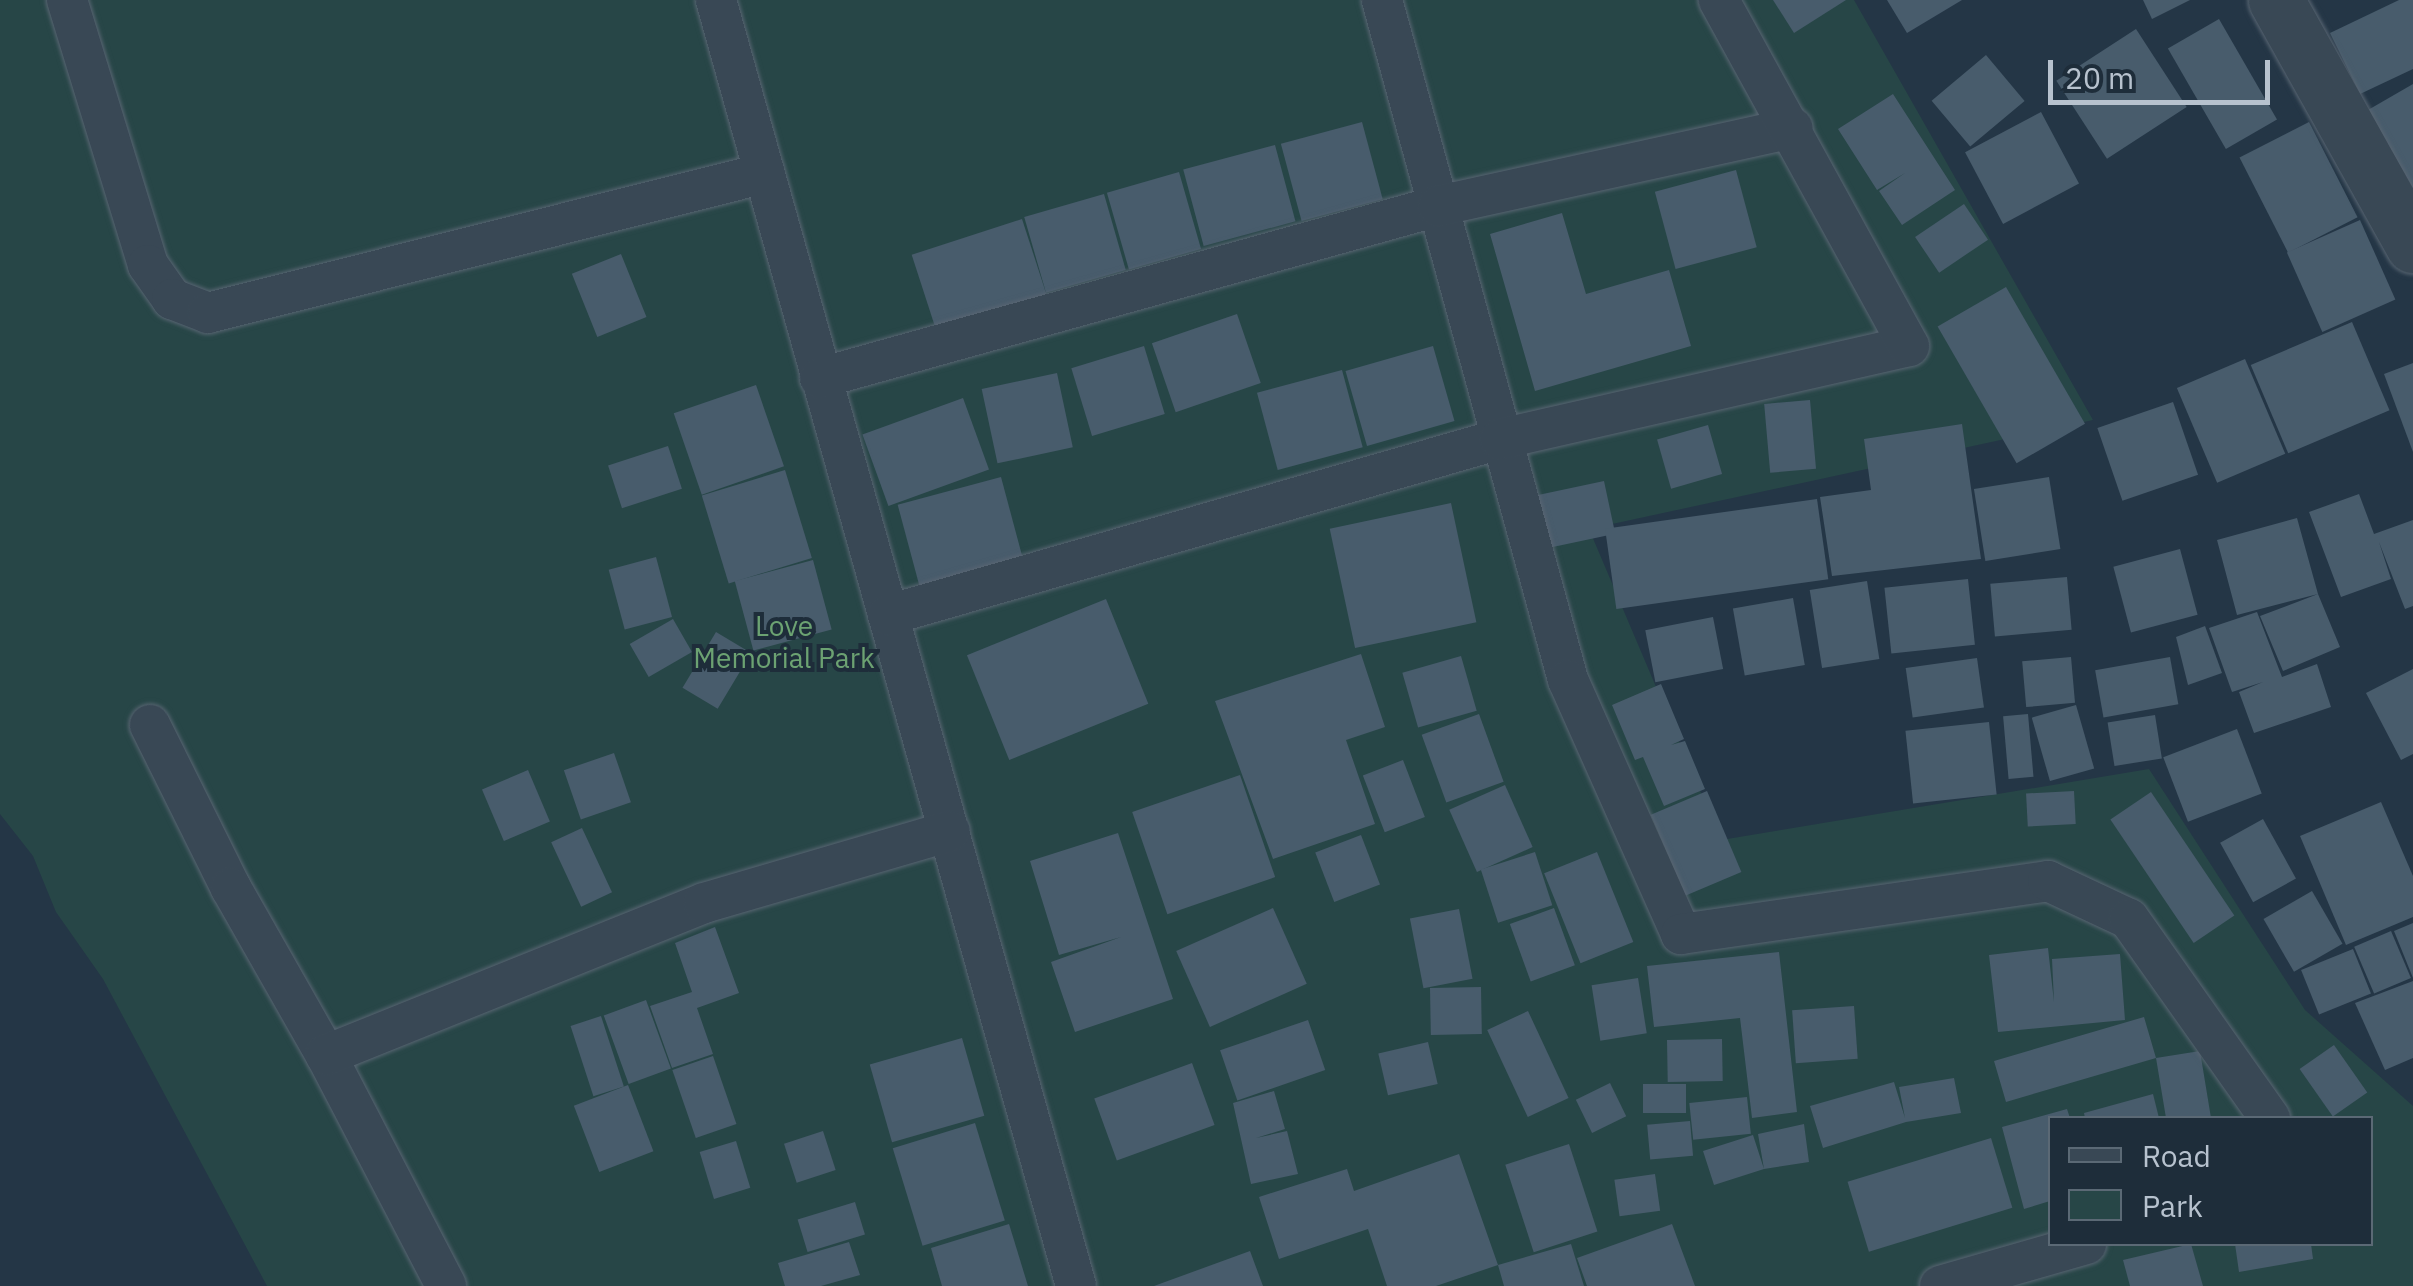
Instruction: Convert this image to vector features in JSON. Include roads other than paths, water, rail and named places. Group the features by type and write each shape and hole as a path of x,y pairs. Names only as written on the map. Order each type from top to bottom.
{"street":[{"path":"2276,0 2413,245"}],"lane":[{"path":"67,0 148,265 172,299 208,314 764,173"},
{"path":"716,0 1076,1286"},
{"path":"1382,0 1568,680 1680,934 2048,881 2129,919 2269,1116"},
{"path":"888,616 1500,439 1909,346 1719,0"},
{"path":"820,378 1438,206 1792,128"},
{"path":"150,724 231,888 326,1055 446,1286"},
{"path":"326,1055 704,903 950,831"},
{"path":"1940,1286 2079,1246"}],"park label":[{"name":"Love Memorial Park","path":"784,642"}]}
